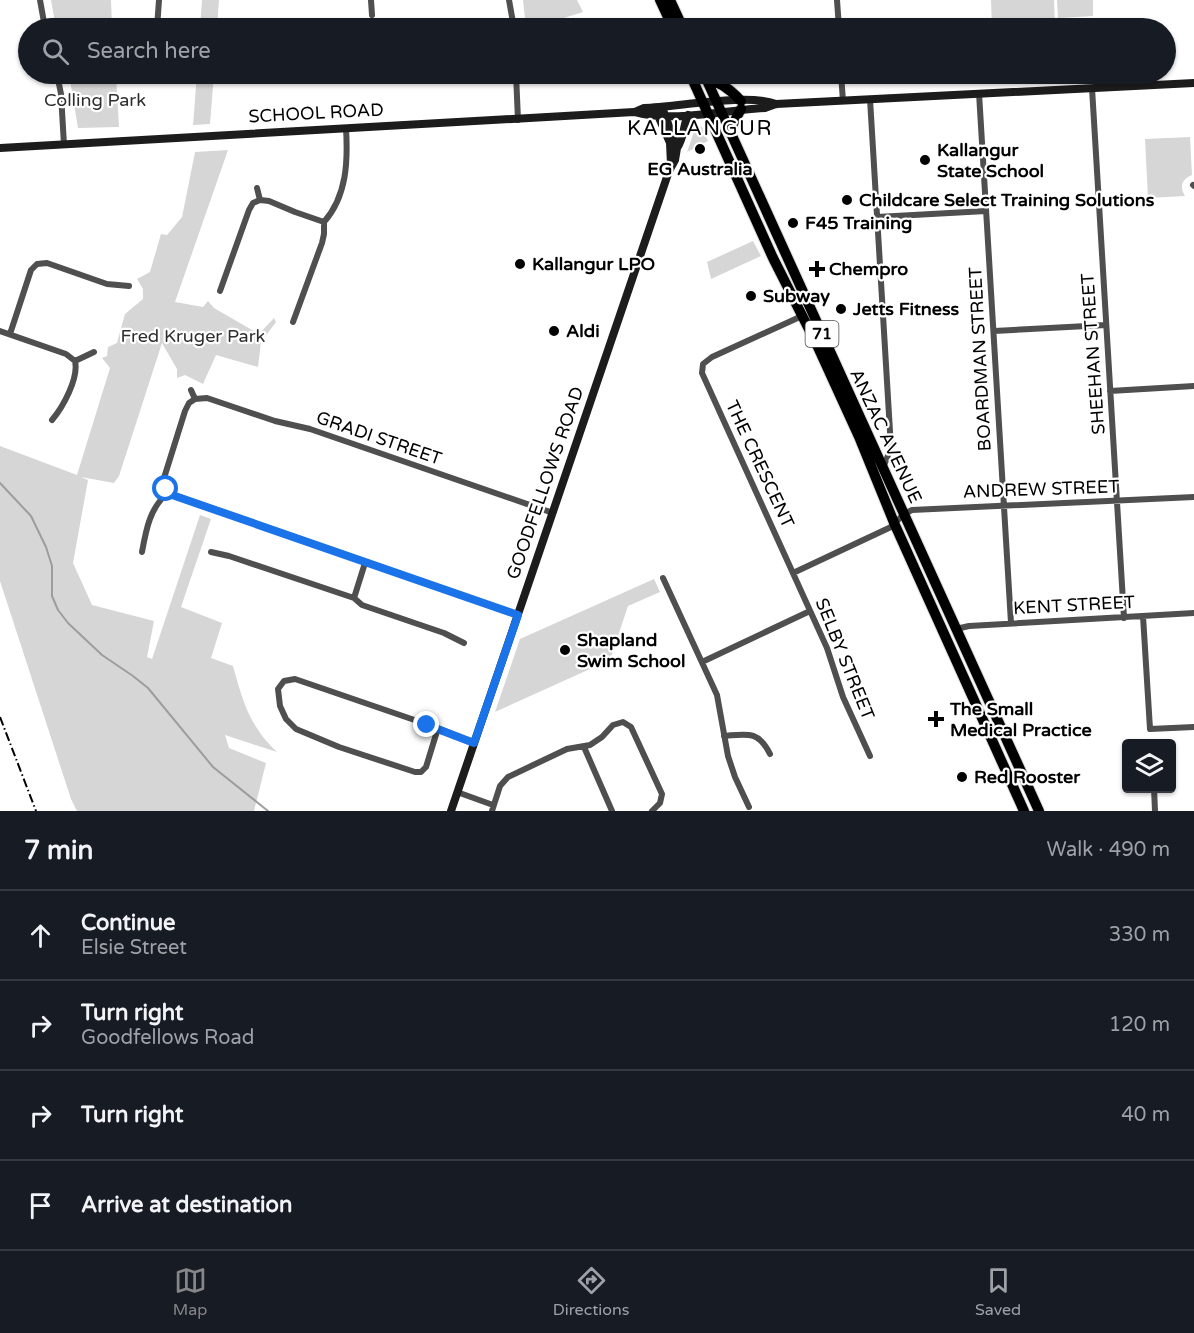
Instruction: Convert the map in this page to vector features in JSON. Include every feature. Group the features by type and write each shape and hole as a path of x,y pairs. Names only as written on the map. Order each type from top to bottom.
{"highway":[{"path":"660,0 668,18"},
{"path":"670,0 678,18"},
{"name":"ANZAC AVENUE","path":"694,84 777,266 860,439 895,525 1024,811"},
{"name":"ANZAC AVENUE","path":"709,84 1039,811"},
{"path":"720,84 734,93 741,105 731,134"}],"street":[{"path":"40,0 43,18"},
{"path":"158,18 159,0"},
{"path":"371,0 372,15"},
{"path":"509,0 512,18"},
{"path":"837,0 838,18"},
{"name":"SCHOOL ROAD","path":"1176,84 1194,83"},
{"path":"60,84 64,145"},
{"path":"516,84 518,120"},
{"path":"842,84 843,101"},
{"name":"SCHOOL ROAD","path":"660,111 741,105 765,100 776,104 1174,84"},
{"name":"SHEEHAN STREET","path":"1092,88 1124,618"},
{"name":"BOARDMAN STREET","path":"979,93 1011,623"},
{"path":"870,99 891,448 883,468"},
{"name":"SCHOOL ROAD","path":"0,148 518,120 634,112 644,108 688,115 705,108"},
{"path":"660,111 677,148"},
{"name":"GOODFELLOWS ROAD","path":"660,111 670,143 671,165"},
{"name":"GOODFELLOWS ROAD","path":"451,811 671,165 675,160 677,148 681,144 688,115"},
{"path":"293,322 322,243 324,222 332,213 345,177 346,128"},
{"path":"257,188 260,200"},
{"path":"220,291 253,203 260,200 269,201 324,222"},
{"path":"877,218 986,211"},
{"path":"10,334 31,270 37,264 47,263 112,285 129,286"},
{"name":"THE CRESCENT","path":"793,573 702,370 703,364 712,357 802,316"},
{"path":"994,331 1106,325"},
{"path":"0,331 66,354 75,361 76,369 65,402 52,420"},
{"path":"75,361 94,352"},
{"path":"1110,391 1194,386"},
{"path":"191,390 195,399 189,403 185,411 165,474 165,486 168,493 518,615"},
{"name":"GRADI STREET","path":"195,399 207,398 275,421 310,429 553,513"},
{"path":"142,552 145,532 153,509 158,501 168,493"},
{"name":"ANDREW STREET","path":"904,514 917,510 1004,505 1194,498"},
{"path":"793,573 895,525 904,514"},
{"path":"211,552 354,598 362,604 444,633 464,643"},
{"path":"354,598 366,563"},
{"name":"SELBY STREET","path":"793,573 830,657 843,697 870,756"},
{"path":"663,578 718,700 732,770 749,807"},
{"path":"702,662 810,611"},
{"name":"KENT STREET","path":"956,629 1011,623 1194,613"},
{"path":"1143,616 1150,729 1194,727"},
{"path":"438,728 426,767 421,772 415,772 312,738 296,729 282,712 278,689 284,681 295,679 438,728 474,743"},
{"path":"457,792 492,808 500,786 508,777 567,749 584,747 599,740 616,723 623,722 632,727 662,794 660,803 652,811"},
{"path":"724,736 754,735 763,741 770,754"},
{"path":"584,747 612,811"},
{"path":"1154,793 1155,811"}],"green space":[{"path":"51,0 111,0 112,18 54,18"},
{"path":"202,0 219,0 218,18 201,18"},
{"path":"523,0 577,0 583,12 564,18 525,18"},
{"path":"991,0 1054,0 1055,18 992,18"},
{"path":"1057,0 1093,0 1093,16 1058,18"},
{"name":"Colling Park","path":"71,84 117,84 119,127 78,128"},
{"path":"196,84 213,84 210,124 193,125"},
{"path":"696,126 702,127 708,141 687,152"},
{"path":"1190,137 1192,175 1182,183 1185,196 1148,198 1145,139"},
{"name":"Fred Kruger Park","path":"228,150 175,302 203,307 208,301 214,308 259,334 274,318 276,322 261,342 258,367 216,355 203,384 185,375 177,378 177,369 162,343 119,476 114,483 81,477 88,480 73,563 92,605 154,621 147,657 152,659 200,515 211,519 181,607 222,623 211,658 233,666 240,691 253,722 277,752 225,735 229,748 266,763 254,811 77,811 71,799 0,581 0,446 77,475 110,368 102,358 107,356 108,347 117,343 125,314 143,299 143,289 137,279 150,272 161,234 167,235 182,217 195,152"},
{"path":"753,241 761,256 711,279 707,262"},
{"name":"Shapland Swim School","path":"654,579 660,592 628,606 610,660 495,712 520,639"}],"waterway":[{"path":"0,483 31,516 46,547 52,566 52,596 58,610 68,623 102,655 148,688 213,767 268,811"}],"railway":[{"path":"0,717 36,811"}],"place":[{"name":"EG Australia","path":"700,149"},
{"name":"Kallangur State School","path":"925,160"},
{"name":"Childcare Select Training Solutions","path":"847,200"},
{"name":"F45 Training","path":"793,223"},
{"name":"Kallangur LPO","path":"520,264"},
{"name":"Chempro","path":"817,269"},
{"name":"Subway","path":"751,296"},
{"name":"Jetts Fitness","path":"841,309"},
{"name":"Aldi","path":"554,331"},
{"name":"Shapland Swim School","path":"565,650"},
{"name":"The Small Medical Practice","path":"936,719"},
{"name":"Red Rooster","path":"962,777"}],"district":[{"name":"KALLANGUR","path":"700,128"}],"route":[{"path":"166,489 168,493 175,496 518,615 474,743 427,725"}]}
